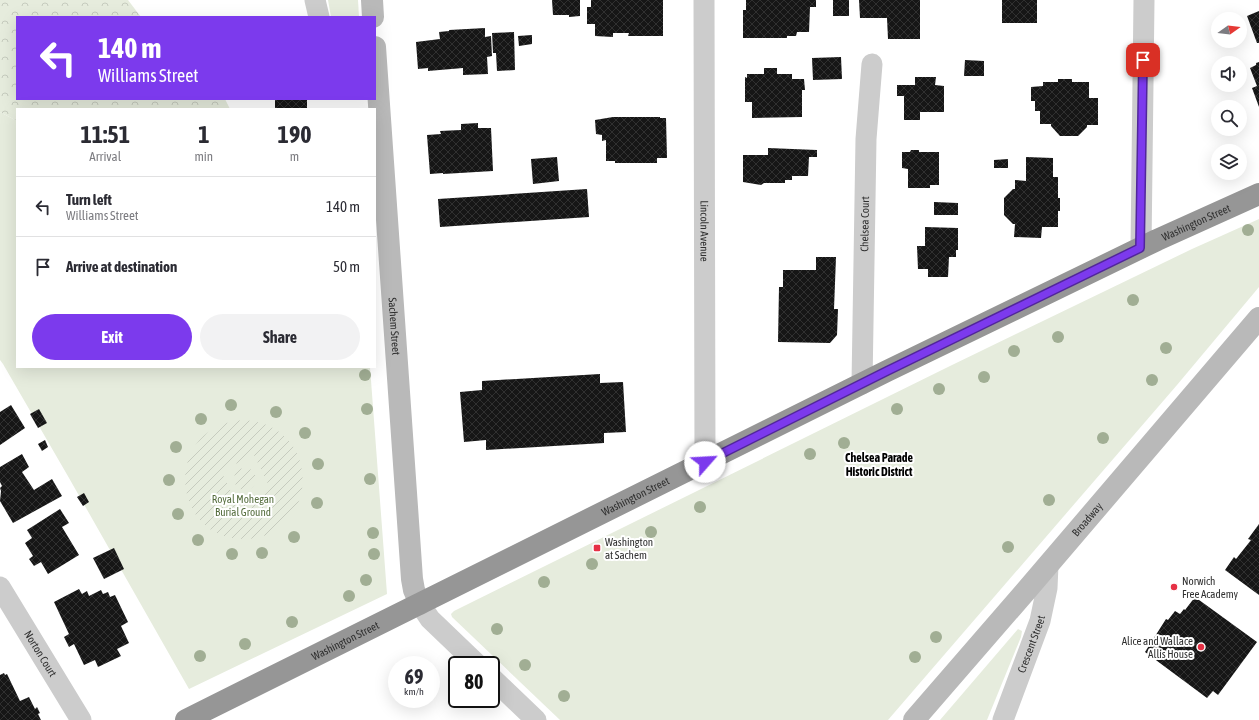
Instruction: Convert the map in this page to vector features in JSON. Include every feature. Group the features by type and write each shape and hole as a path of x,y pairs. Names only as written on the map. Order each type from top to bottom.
{"highway":[{"name":"Washington Street","path":"186,720 862,384 1140,248 1259,194"}],"street":[{"path":"315,0 319,16"},
{"path":"372,0 373,16"},
{"name":"Lincoln Avenue","path":"704,0 705,462"},
{"path":"1140,248 1144,0"},
{"name":"Sachem Street","path":"376,61 412,579 414,590 420,604"},
{"name":"Chelsea Court","path":"862,384 866,139 872,64"},
{"name":"Broadway","path":"914,720 1259,318"},
{"name":"Crescent Street","path":"1003,720 1040,621 1047,588 1048,565"},
{"name":"Norton Court","path":"0,587 81,720"},
{"path":"420,604 430,619 469,656"},
{"path":"500,686 536,720"}],"green space":[{"path":"0,0 128,0 140,16 16,16 16,100 226,100 230,108 16,108 16,120 0,112"},
{"path":"328,0 358,0 359,16 331,16"},
{"name":"Royal Mohegan Burial Ground","path":"0,112 16,120 16,368 370,368 387,594 189,689 0,360"},
{"path":"1259,219 1259,287 1177,385 888,720 560,720 500,663 500,656 493,656 452,617 451,614 454,611 950,366 1192,249"},
{"path":"244,420 271,427 289,441 300,460 303,481 298,502 287,521 269,534 245,539 220,534 201,522 190,503 185,482 188,460 199,441 217,427","holes":["254,455 270,488 237,504 221,471"]},
{"path":"245,468 253,471 256,479 253,487 245,490 237,487 234,479 237,471"},
{"path":"1018,629 1022,631 1021,637 987,720 940,720"}],"building":[{"path":"552,0 580,0 580,16 569,17 569,15 553,15"},
{"path":"591,0 663,0 663,36 628,36 629,33 613,33 613,37 595,36 595,24 587,24 587,7 591,7"},
{"path":"746,0 816,0 816,7 810,7 809,32 797,32 796,36 787,36 787,38 743,38 743,10 746,10"},
{"path":"833,0 849,0 849,16 833,16"},
{"path":"859,0 920,0 920,39 888,39 887,18 860,18"},
{"path":"1002,0 1037,0 1037,23 1002,23"},
{"path":"1259,11 1259,43 1257,43 1247,16"},
{"path":"485,28 485,37 491,36 492,56 487,57 488,74 463,75 463,68 428,71 428,68 418,69 416,42 440,39 439,32"},
{"path":"514,32 515,70 497,71 496,53 493,53 492,33"},
{"path":"532,35 532,44 519,46 518,36"},
{"path":"841,57 842,79 813,80 812,58"},
{"path":"965,60 984,61 984,76 964,76"},
{"path":"1259,62 1259,107 1252,88 1257,86 1250,68"},
{"path":"764,68 777,68 777,74 792,74 792,79 804,79 805,90 802,90 802,117 752,118 752,102 745,102 745,77 747,78 747,74 764,74"},
{"path":"915,77 936,77 935,85 944,86 944,112 920,112 920,120 904,120 904,96 897,96 897,85 915,85"},
{"path":"1058,79 1072,79 1072,82 1089,82 1089,98 1098,98 1098,125 1087,125 1087,127 1078,136 1060,136 1051,124 1040,124 1040,111 1035,111 1035,101 1031,101 1031,87 1043,86 1043,82 1058,82"},
{"path":"275,100 307,100 307,108 275,108"},
{"path":"613,117 666,118 667,158 657,158 657,163 615,163 615,161 606,161 606,140 602,141 602,135 596,134 595,120"},
{"path":"478,123 478,128 491,128 493,171 430,174 427,135 441,134 440,131 461,130 461,124"},
{"path":"768,148 817,150 817,157 809,157 808,176 792,176 792,180 785,180 785,183 764,183 761,185 743,182 743,155 768,155"},
{"path":"911,150 919,150 919,152 939,152 939,185 930,185 930,188 908,188 908,169 902,168 902,152 910,152"},
{"path":"557,157 559,181 533,184 531,159"},
{"path":"1026,157 1053,158 1053,177 1058,177 1058,198 1060,198 1060,211 1058,211 1058,227 1042,227 1041,238 1014,237 1015,224 1013,224 1004,215 1004,198 1013,189 1015,189 1015,180 1026,181"},
{"path":"1008,159 1008,168 994,168 994,160"},
{"path":"587,189 589,217 440,227 438,199"},
{"path":"934,202 958,203 958,215 934,215"},
{"path":"925,227 958,228 958,250 956,250 956,257 949,257 948,277 928,277 928,269 918,269 917,246 925,246"},
{"path":"816,257 836,257 834,309 838,309 837,335 830,343 778,342 779,287 783,287 783,270 816,270"},
{"path":"600,374 600,383 623,382 626,432 604,433 604,443 486,450 486,440 464,442 460,392 482,390 482,381"},
{"path":"11,405 25,428 0,445 0,412"},
{"path":"39,409 47,423 38,428 30,414"},
{"path":"45,440 48,447 42,451 38,444"},
{"path":"22,454 29,467 22,472 34,490 52,479 62,496 13,523 0,501 0,488 2,486 0,482 0,467"},
{"path":"84,493 89,502 83,506 77,497"},
{"path":"60,509 69,523 62,527 79,555 48,574 41,562 34,566 29,559 33,556 25,543 32,538 27,530"},
{"path":"1259,524 1259,595 1225,570 1234,557 1236,559 1251,540 1248,539"},
{"path":"114,548 124,569 104,579 93,558"},
{"path":"79,589 82,594 87,591 89,596 101,590 103,594 108,592 110,597 115,595 128,622 121,626 129,643 117,649 121,656 98,667 95,660 84,665 74,644 69,647 64,637 69,634 54,602"},
{"name":"Alice and Wallace Allis House","path":"1195,597 1257,642 1218,695 1213,691 1207,698 1145,652 1166,619 1168,620 1175,611 1180,614"},
{"path":"4,673 5,675 7,674 20,701 29,697 35,709 37,707 41,720 0,720 0,675"}],"place":[{"name":"Washington at Sachem","path":"597,548"},
{"name":"Norwich Free Academy","path":"1174,587"},
{"name":"Alice and Wallace Allis House","path":"1201,647"}],"district":[{"name":"Chelsea Parade Historic District","path":"879,465"}],"route":[{"path":"705,462 887,371 1140,248 1143,60"}]}
